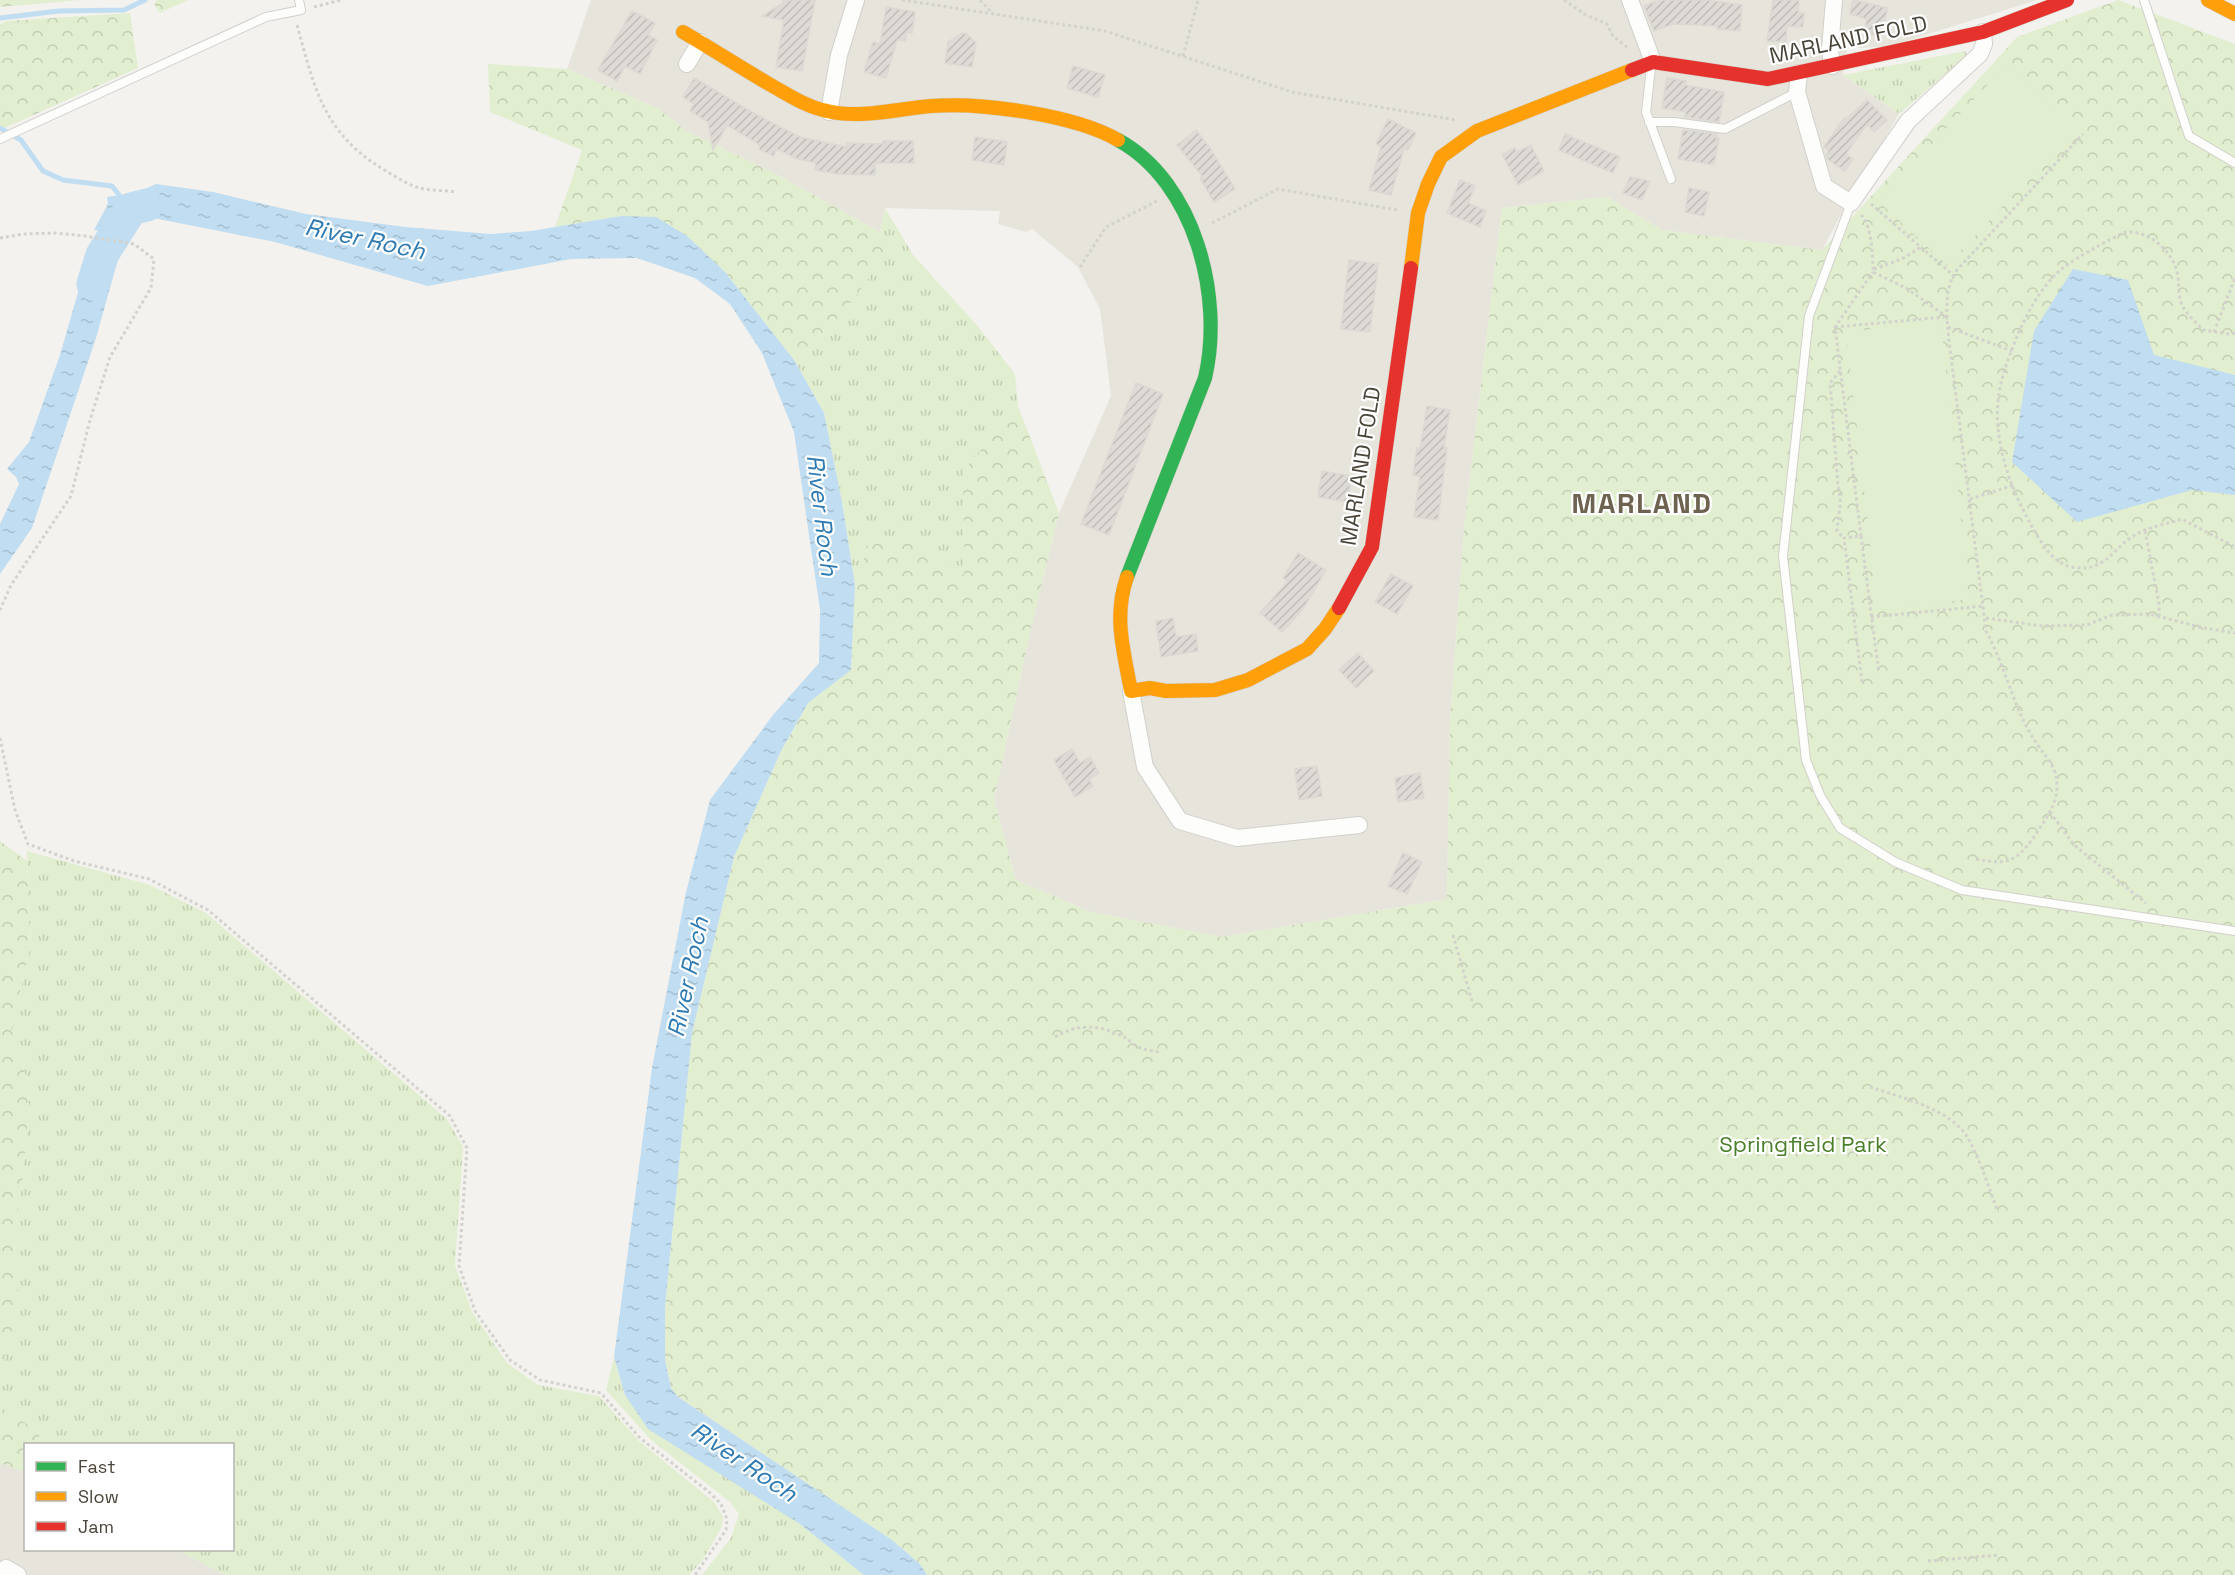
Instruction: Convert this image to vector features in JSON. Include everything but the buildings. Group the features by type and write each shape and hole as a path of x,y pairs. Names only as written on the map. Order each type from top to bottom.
{"main road":[{"name":"MARLAND FOLD","path":"1131,691 1150,688 1166,691 1207,690 1248,680 1307,649 1325,629 1339,608 1372,547 1418,213 1428,183 1442,157 1477,131 1653,62 1768,79 1983,32 2067,0"},
{"path":"2208,0 2235,14"},
{"path":"683,32 774,87 809,105 829,112 874,113 949,105 979,106 1049,116 1102,131 1125,142 1164,175 1195,232 1208,294 1211,352 1205,378 1144,530 1121,600 1119,625 1131,691"}],"street":[{"path":"829,112 838,55 856,0"},
{"path":"1630,0 1653,62"},
{"path":"1832,66 1831,39 1834,0"},
{"path":"1799,73 1797,92 1824,186 1850,205 1908,121 1980,54 1984,44 1983,32"},
{"path":"687,64 700,42"},
{"path":"1131,691 1145,767 1180,821 1237,838 1359,825"},
{"path":"0,1574 6,1568 18,1575"}],"lane":[{"path":"0,138 266,17 297,11 299,0"},
{"path":"2144,0 2189,136 2235,163"},
{"path":"1653,62 1649,74 1646,112 1671,179"},
{"path":"1649,122 1674,122 1725,129 1797,92"},
{"path":"1850,205 1809,316 1783,556 1806,760 1820,795 1840,828 1895,862 1962,890 2235,931"}],"path":[{"path":"340,0 297,11 312,81 330,119 352,147 386,172 418,187 457,192"},
{"path":"902,0 1105,32 1292,92 1466,121 1477,131"},
{"path":"980,0 993,14"},
{"path":"1183,56 1198,0"},
{"path":"1564,0 1586,15 1606,24 1613,36 1653,62"},
{"path":"1976,860 1998,864 2013,860 2026,847 2050,812 2056,800 2057,787 2052,763 2037,744 2025,723 1986,631 1948,327 1950,280 2082,134"},
{"path":"1195,232 1278,189 1418,213"},
{"path":"1080,267 1106,227 1174,192"},
{"path":"1863,217 1872,204 1953,275"},
{"path":"1850,205 1863,217 1871,241 1873,270"},
{"path":"2235,333 2203,330 2181,304 2176,268 2168,255 2149,236 2137,231 2126,232 2057,272 2023,322 2002,380 1998,402 2000,444 2022,508 2041,542 2062,564 2078,568 2097,565 2109,559 2135,534 2182,519 2235,547"},
{"path":"0,238 45,233 85,236 134,244 154,259 151,288 110,357 90,420 71,496 11,585 0,610"},
{"path":"1879,673 1835,327 1873,270 1902,259 1921,247"},
{"path":"1873,270 1906,288 1947,317"},
{"path":"2214,332 2235,278"},
{"path":"1835,327 1947,317"},
{"path":"1948,327 2012,351"},
{"path":"1840,370 1830,383 1838,486 1842,500 1838,511 1837,531 1844,538 1862,682"},
{"path":"1970,499 2013,485"},
{"path":"2145,531 2159,604 2159,617"},
{"path":"1844,538 1861,536"},
{"path":"1871,617 1984,606"},
{"path":"1986,618 2042,626 2087,625 2112,615 2149,614 2204,628 2235,633"},
{"path":"0,738 15,810 28,844 74,861 149,879 208,910 450,1116 467,1148 459,1266 475,1311 510,1360 540,1380 601,1393 640,1438 710,1492 721,1504 727,1519 726,1530 695,1575"},
{"path":"2050,812 2074,845 2167,920"},
{"path":"1453,935 1472,1000"},
{"path":"1055,1037 1084,1027 1102,1027 1141,1048 1159,1052"},
{"path":"1870,1087 1919,1103 1948,1118 1968,1137 1998,1212"},
{"path":"1928,1561 1999,1555"}],"shaded area":[{"path":"591,0 2037,0 1890,46 1859,48 1848,44 1843,75 1899,114 1822,250 1662,230 1607,197 1502,208 1464,528 1450,722 1447,899 1222,937 1091,912 1016,880 994,800 1028,641 1059,513 1111,396 1100,309 1078,267 1032,229 1026,232 998,224 1000,211 885,208 880,232 778,175 685,130 659,109 567,69"},
{"path":"0,1463 24,1472 24,1551 179,1551 225,1575 0,1575"}],"green space":[{"path":"0,0 81,0 0,7"},
{"path":"157,0 188,0 160,13 154,4"},
{"name":"Springfield Park","path":"2118,0 2235,44 2235,1575 927,1575 920,1564 892,1540 678,1397 671,1388 665,1360 665,1307 692,1033 734,857 781,751 808,703 851,670 855,585 870,541 922,543 964,575 963,471 1018,406 1059,513 1028,641 994,800 1016,880 1091,912 1222,937 1447,899 1450,722 1464,528 1502,208 1607,197 1662,230 1822,250 2017,37"},
{"path":"130,13 138,68 0,130 0,24 6,21"},
{"path":"1965,51 1967,55 1965,57 1899,114 1843,75"},
{"path":"2008,63 2077,128 1947,265 1878,201"},
{"path":"488,64 567,69 659,109 685,130 778,175 880,232 884,257 844,312 794,360 725,272 687,236 621,216 555,227 582,150 490,112"},
{"path":"885,208 913,255 976,324 1015,374 1018,406 963,471 964,576 922,543 870,541 855,585 842,502 824,413 794,360 844,312 883,258 880,232"},
{"path":"1941,321 1969,599 1878,610 1846,332"},
{"path":"0,841 27,861 30,949 11,1029 30,1089 23,1176 14,1238 19,1304 0,1375"},
{"path":"27,851 150,885 206,913 447,1119 463,1147 455,1265 472,1312 507,1363 538,1385 599,1396 639,1441 714,1502 723,1517 722,1527 702,1561 689,1575 225,1575 179,1551 234,1551 234,1443 40,1443 39,1432 0,1407 0,1375 19,1304 14,1238 23,1176 30,1089 11,1029 30,949"},
{"path":"614,1357 625,1395 800,1524 864,1575 702,1575 731,1538 739,1514 730,1502 651,1440 606,1390"},
{"path":"0,1407 39,1432 40,1443 24,1443 24,1472 0,1463"}],"water":[{"path":"156,184 213,192 306,214 405,227 491,234 531,231 621,216 656,217 687,236 725,272 794,360 824,413 842,502 855,585 851,670 808,703 781,751 734,857 692,1033 665,1307 665,1360 671,1388 678,1397 892,1540 920,1564 927,1575 864,1575 800,1524 648,1429 625,1395 614,1357 652,1068 686,892 710,800 773,715 819,663 820,610 794,432 762,353 730,304 695,278 637,258 571,259 428,286 275,242 148,217 129,235 94,230 108,204 107,197 119,195 120,200"},
{"path":"93,240 122,245 96,338 32,528 0,574 0,524 19,484 16,477 7,469 29,442 60,355"},
{"path":"2073,269 2128,280 2154,355 2235,375 2235,495 2192,490 2077,522 2012,462 2034,331"}],"waterway":[{"path":"0,18 59,11 124,10 145,0"},
{"path":"0,128 21,140 43,171 63,180 112,186 127,205"},
{"name":"River Roch","path":"93,284 102,255 131,209 147,205"}],"traffic: fast":[{"path":"1118,140 1145,159 1167,184 1184,212 1198,244 1206,278 1210,313 1210,346 1205,378 1127,577"}],"traffic: slow":[{"path":"2208,0 2235,14"},
{"path":"683,32 758,78 819,109 853,114 952,105 1001,108 1053,117 1100,131 1118,140"},
{"path":"1411,268 1418,213 1441,157 1477,131 1632,70"},
{"path":"1127,577 1120,620 1131,691 1150,688 1166,691 1215,690 1248,680 1307,649 1325,629 1339,608"}],"traffic: jam":[{"path":"1632,70 1653,62 1768,79 1983,32 2067,0"},
{"path":"1339,608 1372,547 1411,268"}],"district":[{"name":"MARLAND","path":"1642,503"}]}
